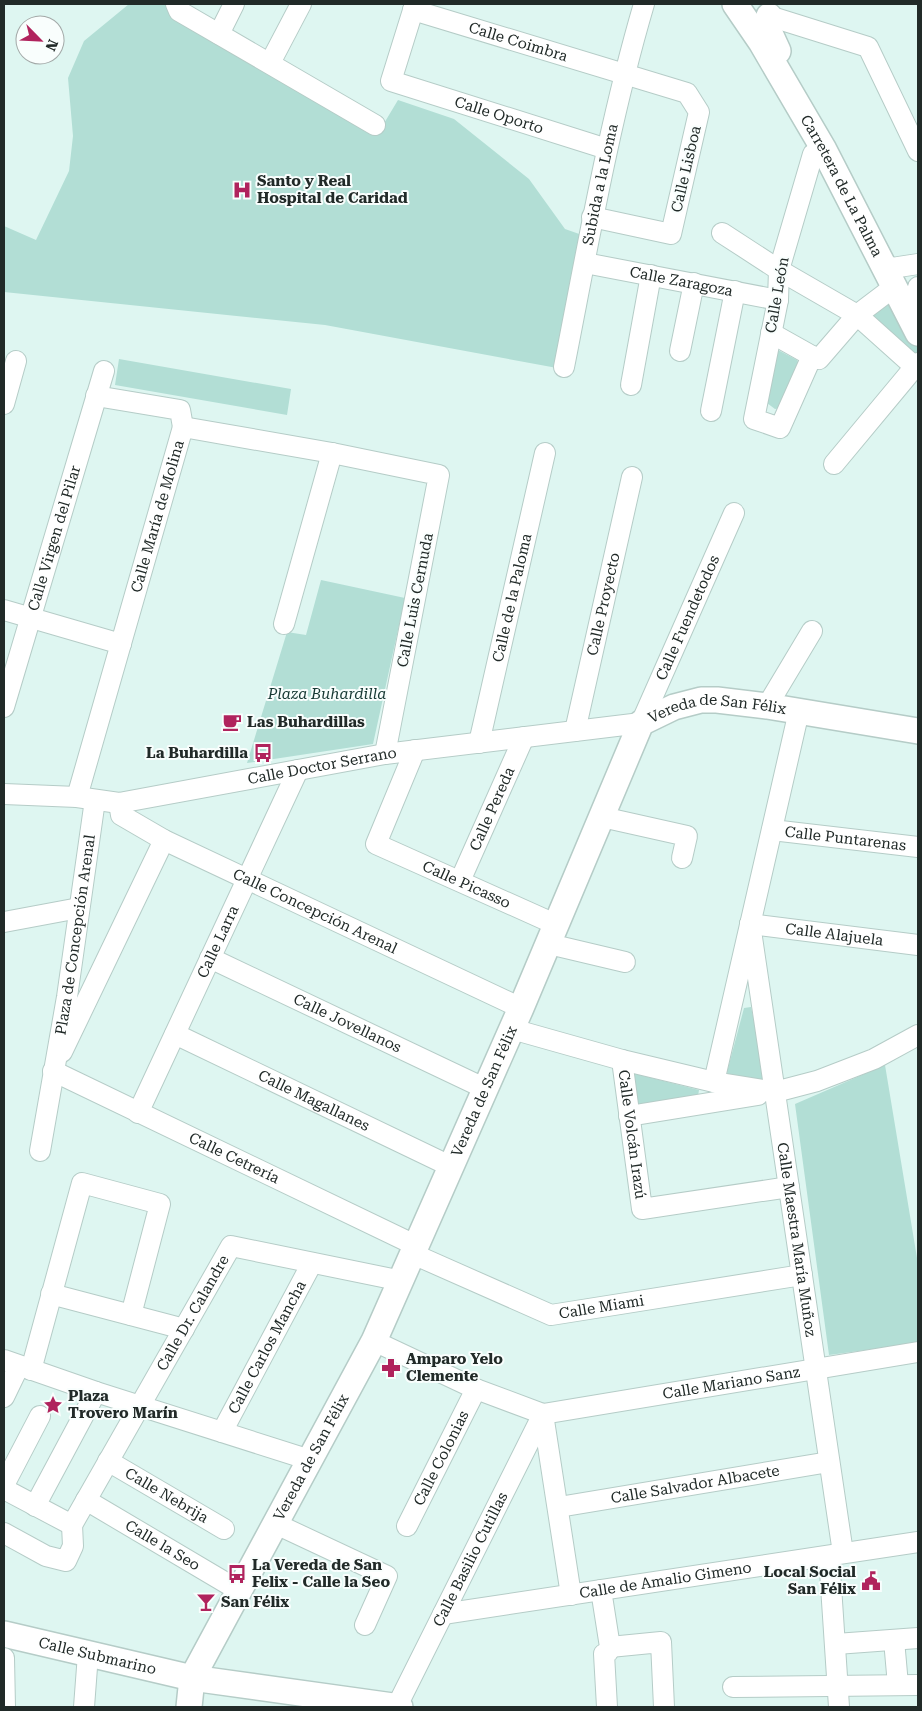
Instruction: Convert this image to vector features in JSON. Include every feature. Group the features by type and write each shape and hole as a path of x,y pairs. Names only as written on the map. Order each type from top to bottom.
{"main road":[{"path":"754,8 761,42"},
{"path":"754,8 768,31 823,148"},
{"name":"Carretera de La Palma","path":"754,8 761,42 823,148 882,262 906,287 918,333"},
{"name":"Vereda de San Félix","path":"189,1707 192,1678 374,1341 402,1281 517,1019 641,723 674,707 702,700 733,700 918,731"},
{"name":"Calle Submarino","path":"4,1634 192,1678 399,1707"}],"street":[{"path":"219,34 234,4"},
{"path":"270,63 301,4"},
{"name":"Subida a la Loma","path":"564,366 585,263 592,217 623,75 644,4"},
{"name":"Calle Coimbra","path":"414,7 623,75"},
{"name":"Calle Oporto","path":"414,7 391,81 607,149"},
{"path":"178,8 375,125"},
{"path":"754,8 868,47 918,151"},
{"name":"Calle Lisboa","path":"592,217 671,234 699,112 687,94 623,75"},
{"name":"Calle León","path":"812,356 780,428 754,419 778,300 779,270 813,154 823,148"},
{"path":"722,233 779,270 857,315 916,365 834,464"},
{"path":"882,262 892,268 918,264"},
{"name":"Calle Zaragoza","path":"585,263 778,300"},
{"path":"631,385 651,275"},
{"path":"680,351 694,283"},
{"path":"771,333 819,359 857,315 906,287 916,307 918,326"},
{"path":"711,411 735,292"},
{"path":"4,404 16,361"},
{"name":"Calle Virgen del Pilar","path":"4,706 104,370"},
{"path":"96,396 180,410 183,427"},
{"name":"Calle María de Molina","path":"86,798 121,644 183,427 332,453 439,475"},
{"path":"284,624 332,453"},
{"name":"Calle de la Paloma","path":"479,743 545,453"},
{"name":"Calle Luis Cernuda","path":"385,754 439,475"},
{"name":"Calle Proyecto","path":"575,731 632,477"},
{"name":"Calle Fuendetodos","path":"641,723 734,513"},
{"path":"4,610 121,644"},
{"path":"767,706 812,631"},
{"name":"Calle Maestra María Muñoz","path":"714,1082 799,710"},
{"name":"Calle Doctor Serrano","path":"4,794 86,798 119,803 385,754 641,723"},
{"name":"Calle Pereda","path":"460,881 524,737"},
{"name":"Calle Picasso","path":"415,750 376,844 460,881 553,934 625,962"},
{"name":"Calle Larra","path":"138,1113 298,770"},
{"name":"Plaza de Concepción Arenal","path":"40,1151 52,1072 67,997 79,908 86,798"},
{"name":"Calle Concepción Arenal","path":"119,803 121,815 164,840 247,880 517,1019 622,1060 714,1082 775,1092"},
{"path":"602,817 687,836 682,858"},
{"name":"Calle Puntarenas","path":"772,830 918,848"},
{"name":"Plaza de Concepción Arenal","path":"52,1072 87,1004 164,840"},
{"path":"4,922 79,908"},
{"name":"Calle Maestra María Muñoz","path":"750,924 830,1462 836,1554 836,1644 839,1707"},
{"name":"Calle Alajuela","path":"750,924 918,945"},
{"name":"Calle Jovellanos","path":"210,958 486,1089"},
{"name":"Calle Magallanes","path":"175,1034 452,1167"},
{"path":"630,1116 775,1092 817,1081 874,1059 918,1035"},
{"name":"Calle Volcán Irazú","path":"622,1060 642,1209 789,1187"},
{"name":"Calle Cetrería","path":"52,1072 415,1250"},
{"path":"4,1397 52,1294 82,1183 160,1204 131,1315"},
{"name":"Calle Dr. Calandre","path":"72,1525 231,1246 312,1263"},
{"name":"Calle Miami","path":"415,1250 551,1315 802,1275"},
{"path":"312,1263 402,1281"},
{"name":"Calle Carlos Mancha","path":"222,1432 312,1263"},
{"path":"52,1294 184,1329"},
{"path":"374,1341 476,1389 543,1414 559,1507 571,1595"},
{"name":"Calle Mariano Sanz","path":"543,1414 918,1352"},
{"path":"18,1366 310,1460"},
{"name":"Calle Colonias","path":"407,1526 476,1389"},
{"path":"35,1506 96,1392"},
{"name":"Calle Basilio Cutillas","path":"399,1707 443,1614 543,1414"},
{"path":"4,1485 40,1416"},
{"name":"Calle Nebrija","path":"108,1461 224,1529"},
{"name":"Calle Salvador Albacete","path":"559,1507 830,1462"},
{"path":"4,1489 72,1525 73,1546 66,1561 46,1556 4,1533"},
{"name":"Calle la Seo","path":"86,1500 238,1590"},
{"path":"276,1524 387,1576 365,1625"},
{"name":"Calle de Amalio Gimeno","path":"443,1614 918,1542"},
{"path":"601,1590 610,1646 608,1652 604,1654 607,1707"},
{"path":"836,1644 918,1638"},
{"path":"894,1640 898,1686"},
{"path":"610,1646 661,1642 664,1707"},
{"path":"84,1707 88,1654"},
{"path":"4,1658 5,1707"},
{"path":"733,1687 918,1685"}],"green space":[{"name":"Santo y Real Hospital de Caridad","path":"129,4 167,4 175,20 377,135 398,100 454,119 529,179 565,229 585,236 557,368 325,325 4,292 4,226 36,240 69,171 73,136 68,78 84,41"},
{"path":"889,298 918,346 918,353 913,358 866,312"},
{"path":"778,350 797,360 799,364 781,408 775,409 767,403"},
{"path":"119,359 291,389 287,415 115,385"},
{"name":"Plaza Buhardilla","path":"321,580 405,598 373,744 247,763 287,632 306,635"},
{"path":"751,1007 767,1079 758,1086 730,1078 727,1072 744,1008"},
{"path":"885,1065 918,1264 918,1343 829,1355 795,1104"},
{"path":"632,1073 699,1090 698,1096 636,1109"}],"place":[{"name":"Santo y Real Hospital de Caridad","path":"242,190"},
{"name":"Las Buhardillas","path":"232,722"},
{"name":"La Buhardilla","path":"263,753"},
{"name":"Amparo Yelo Clemente","path":"391,1368"},
{"name":"Plaza Trovero Marín","path":"53,1405"},
{"name":"La Vereda de San Felix - Calle la Seo","path":"237,1574"},
{"name":"Local Social San Félix","path":"871,1581"},
{"name":"San Félix","path":"206,1602"}]}
